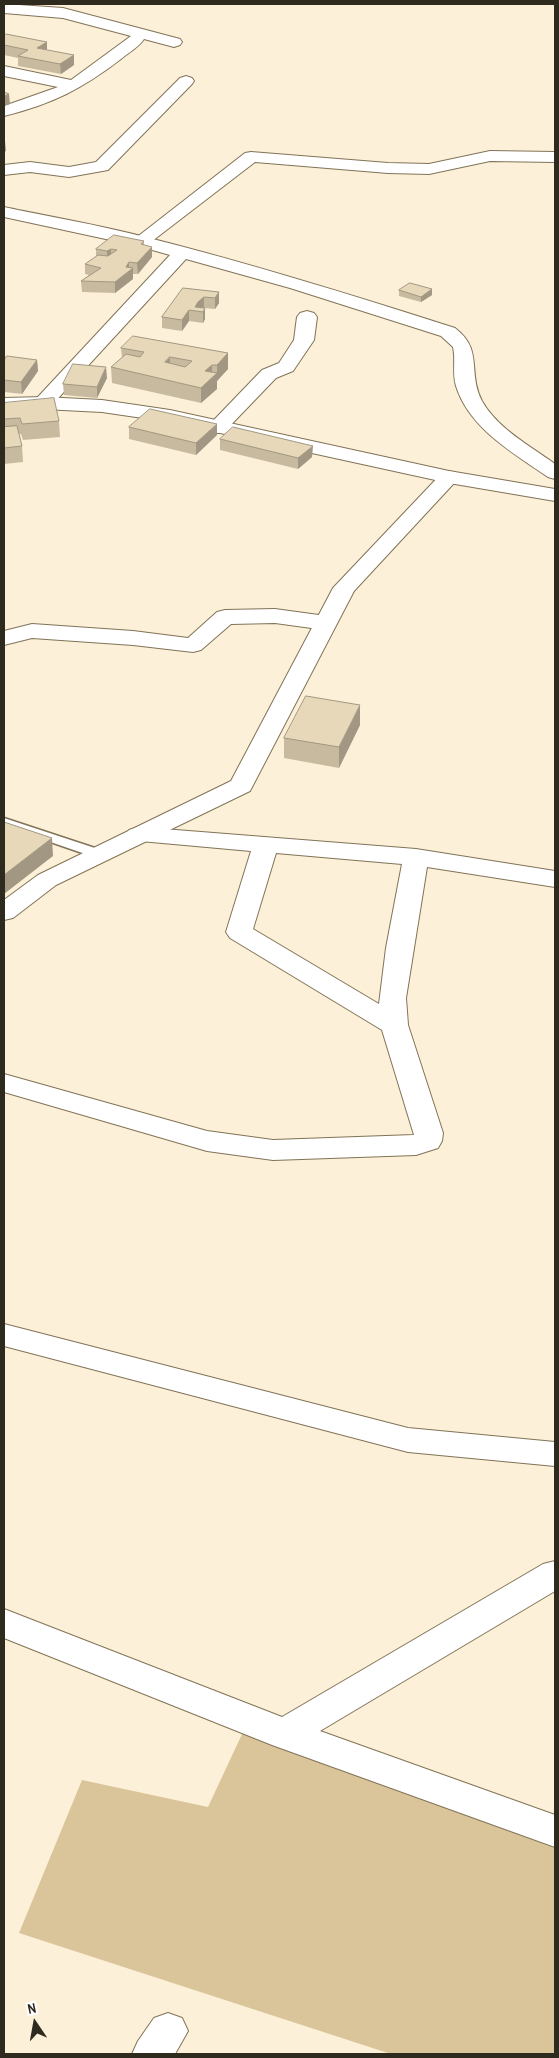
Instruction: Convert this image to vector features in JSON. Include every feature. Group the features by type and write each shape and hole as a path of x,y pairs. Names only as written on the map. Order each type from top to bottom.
{"street":[{"path":"4,8 63,13 174,42"},
{"path":"4,110 61,92 86,78 136,39"},
{"path":"4,71 74,85"},
{"path":"4,170 30,167 69,172 102,166 186,81"},
{"path":"141,241 251,156 388,168 429,169 490,156 555,157"},
{"path":"4,212 141,241 182,252 298,284 448,332 458,338 464,347 464,379 474,405 502,435 555,473"},
{"path":"43,403 182,252"},
{"path":"218,427 269,374 286,367 304,340 307,317"},
{"path":"4,404 43,403 102,406 170,416 449,477 555,495"},
{"path":"4,912 47,880 240,786 344,588 449,477"},
{"path":"4,638 32,631 133,638 193,645 225,618 275,616 326,623"},
{"path":"138,835 416,857 499,868 555,879"},
{"path":"266,846 239,932 394,1025"},
{"path":"4,1083 207,1141 273,1150 416,1145 428,1141 429,1133 394,1025 392,998 416,857"},
{"path":"4,1335 408,1440 555,1454"},
{"path":"284,1734 555,1574"},
{"path":"4,1623 284,1734 555,1831"}],"lane":[{"path":"4,822 99,854"}],"shaded area":[{"path":"243,1732 555,1848 555,2054 391,2054 19,1933 82,1780 208,1807"}],"building":[{"path":"6,34 47,42 37,48 74,55 60,64 18,56 28,50 4,45 4,36"},
{"path":"114,235 144,241 141,244 152,247 137,263 129,262 126,267 133,268 115,282 81,281 101,268 85,264 98,255 108,256 117,250 96,249"},
{"path":"410,283 432,289 421,297 399,290"},
{"path":"183,288 219,292 215,298 204,297 198,302 195,307 205,308 203,312 189,310 182,320 162,317"},
{"path":"133,336 228,353 217,365 212,365 205,371 217,373 201,388 111,367 126,354 140,357 144,352 121,348","holes":["170,357 192,361 185,367 165,362"]},
{"path":"7,356 37,360 21,382 4,380 4,361"},
{"path":"73,364 106,367 97,387 63,384"},
{"path":"54,398 59,421 22,424 20,418 4,419 4,403"},
{"path":"150,409 217,424 196,443 129,427"},
{"path":"17,426 22,446 4,448 4,427"},
{"path":"233,427 313,446 298,458 220,439"},
{"path":"306,696 360,705 339,747 284,738"},
{"path":"4,822 52,838 4,875"}]}
